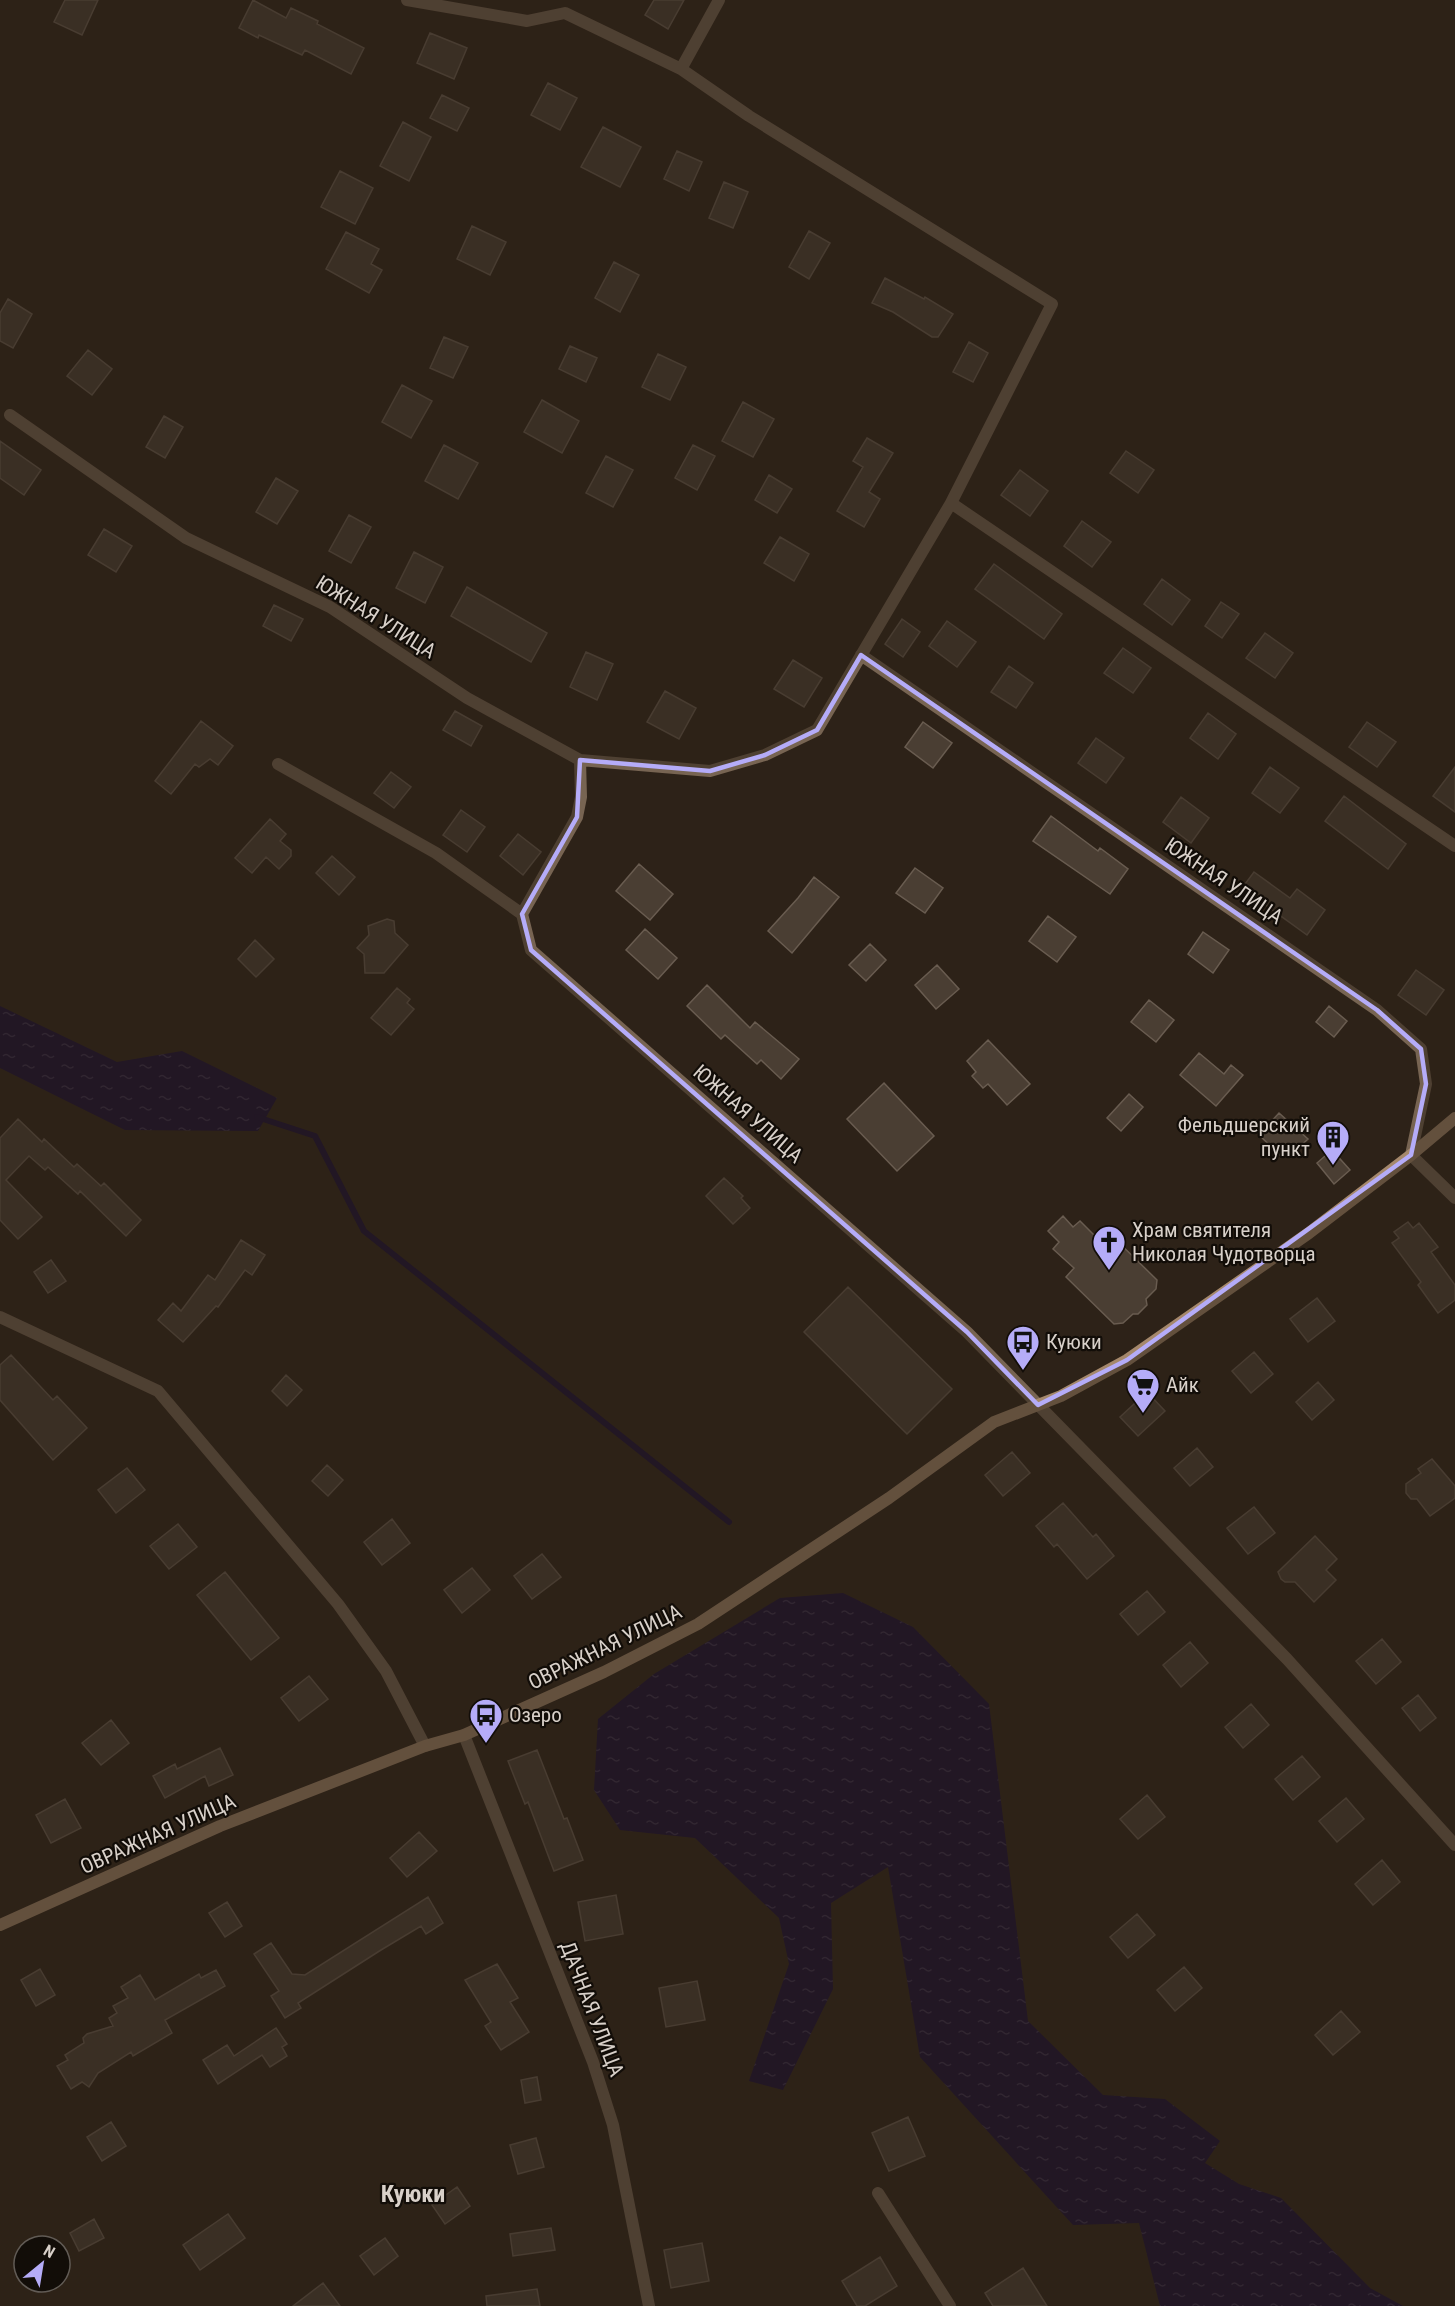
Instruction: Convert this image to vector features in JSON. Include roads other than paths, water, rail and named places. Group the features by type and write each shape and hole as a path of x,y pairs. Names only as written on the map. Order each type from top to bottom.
{"street":[{"path":"278,765 436,853 522,914 577,817 580,797 580,760 710,771 765,755 817,730 951,503 1052,304 749,116 681,69 565,13 527,21 407,0"},
{"path":"681,69 719,0"},
{"name":"ЮЖНАЯ УЛИЦА","path":"10,416 186,538 330,607 467,698 580,760"},
{"path":"951,503 1455,846"},
{"name":"ЮЖНАЯ УЛИЦА","path":"861,655 1377,1010 1421,1049 1426,1084 1411,1155"},
{"name":"ЮЖНАЯ УЛИЦА","path":"522,914 531,950 967,1332 1287,1659 1455,1845"},
{"path":"1455,1118 1411,1155 1455,1198"},
{"name":"ОВРАЖНАЯ УЛИЦА","path":"0,1925 220,1826 424,1746 464,1735 604,1672 698,1624 879,1505 994,1422 1061,1396 1127,1360 1309,1233 1411,1155"},
{"path":"0,1317 158,1391 338,1604 386,1671 424,1746"},
{"name":"ДАЧНАЯ УЛИЦА","path":"464,1735 593,2062 613,2125 649,2306"},
{"path":"878,2193 950,2306"}],"water":[{"path":"0,1006 117,1062 182,1051 277,1098 258,1131 125,1130 0,1068"},
{"path":"843,1593 913,1627 989,1704 1028,2021 1103,2095 1165,2099 1220,2141 1205,2163 1239,2184 1281,2198 1370,2288 1403,2306 1160,2306 1139,2223 1073,2225 920,2057 888,1867 831,1903 833,1989 783,2090 749,2081 789,1964 779,1918 695,1838 620,1830 594,1790 598,1719 654,1674 780,1598"}],"waterway":[{"path":"257,1117 315,1136 364,1231 729,1522"}],"place":[{"name":"Фельдшерский пункт","path":"1333,1166"},
{"name":"Храм святителя Николая Чудотворца","path":"1109,1271"},
{"name":"Куюки","path":"1023,1371"},
{"name":"Айк","path":"1143,1414"},
{"name":"Озеро","path":"486,1744"}],"district":[{"name":"Куюки","path":"413,2194"}]}
